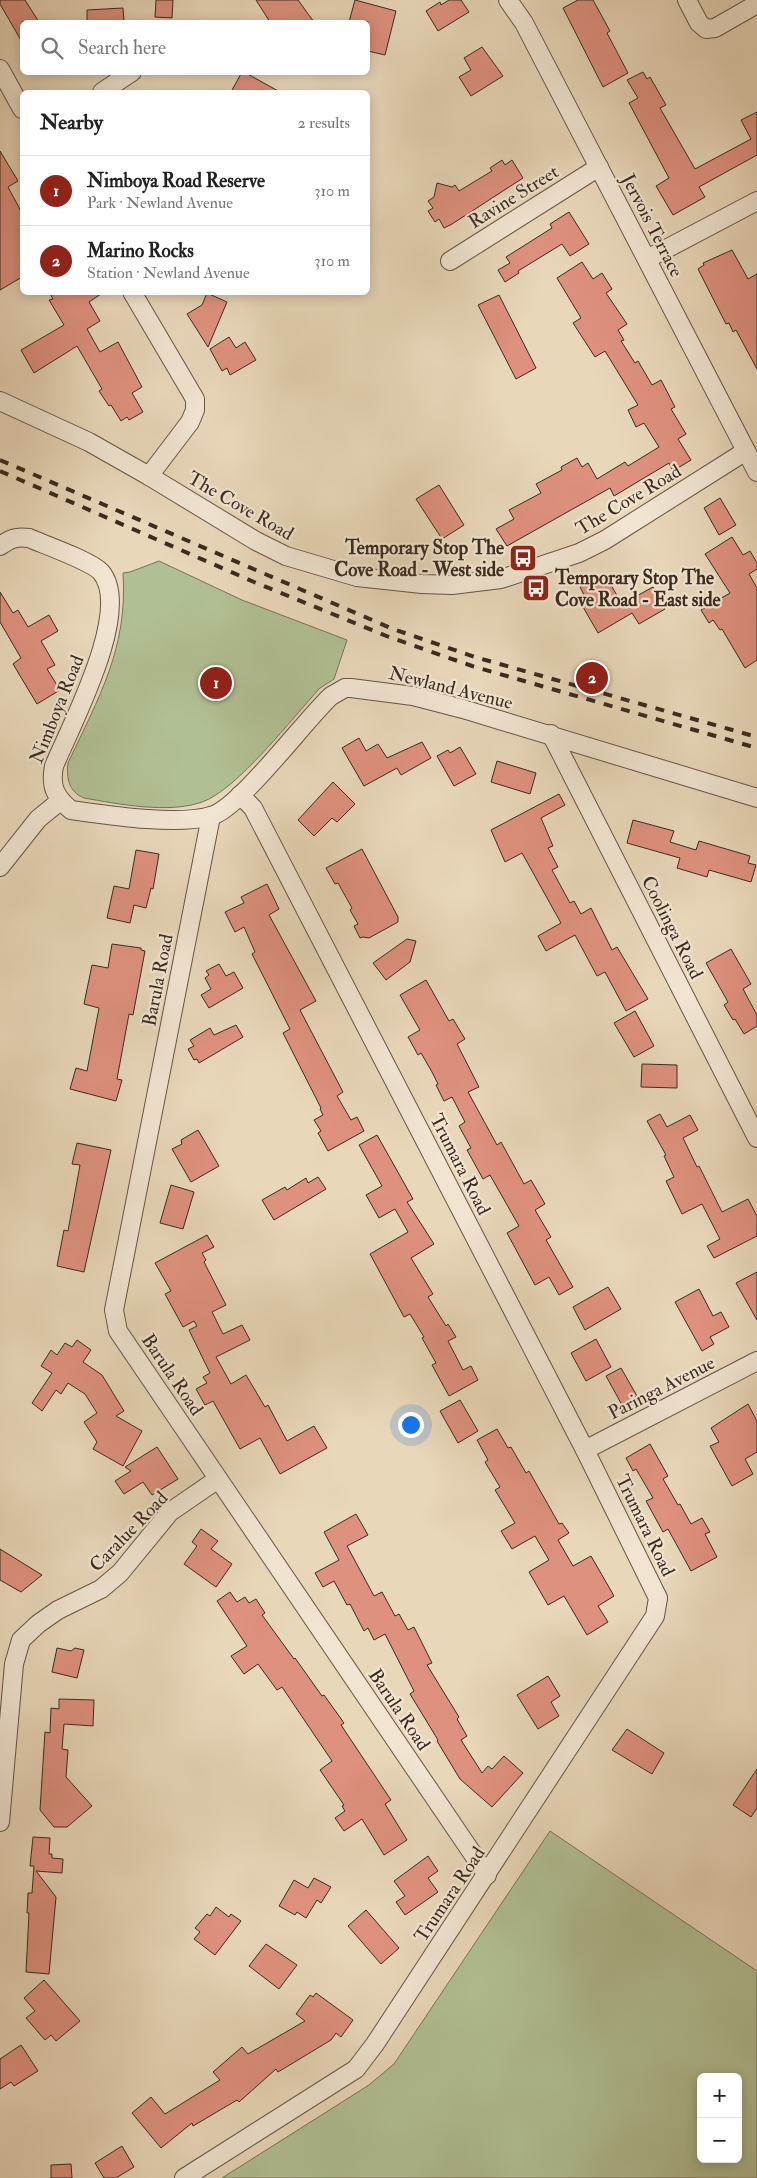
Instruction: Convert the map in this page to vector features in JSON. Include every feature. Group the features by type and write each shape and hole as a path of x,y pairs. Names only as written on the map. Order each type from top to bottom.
{"street":[{"name":"Jervois Terrace","path":"508,0 524,23 757,472"},
{"path":"516,0 524,23"},
{"path":"687,0 699,23 706,29 715,28 757,4"},
{"path":"0,69 20,105"},
{"path":"105,90 128,75"},
{"name":"Ravine Street","path":"450,260 599,167"},
{"path":"647,259 757,201"},
{"path":"134,295 195,399 195,410 190,422 149,476"},
{"name":"The Cove Road","path":"0,401 89,442 256,541 286,556 357,577 398,583 452,584 501,579 579,553 605,540 746,451"},
{"name":"Nimboya Road","path":"0,546 11,538 19,536 29,538 96,568 102,573 109,585 110,604 107,629 99,662 54,766 51,779 54,791 60,801"},
{"name":"Newland Avenue","path":"60,801 71,810 90,813 176,821 211,816 220,812 240,795 325,701 344,688 360,688 413,696 550,734 757,798"},
{"name":"Coolinga Road","path":"550,734 757,1138"},
{"name":"Trumara Road","path":"184,2178 356,2069 375,2044 655,1616 658,1598 585,1450 253,808 240,795"},
{"path":"0,867 38,819 60,801"},
{"name":"Barula Road","path":"211,816 114,1310 118,1331 487,1874"},
{"name":"Paringa Avenue","path":"585,1450 757,1361"},
{"name":"Caralue Road","path":"0,1822 14,1664 22,1640 38,1624 58,1610 108,1584 120,1573 170,1512 218,1479"}],"green space":[{"path":"159,561 242,600 347,640 334,679 320,688 264,751 216,795 189,806 159,808 84,798 75,792 70,784 68,779 68,763 100,694 116,649 121,625 123,573"},
{"path":"550,1831 757,1971 757,2178 222,2178 369,2085 394,2064"}],"building":[{"path":"0,0 25,0 38,20 20,20 20,39 0,4"},
{"path":"156,0 173,0 172,18 155,17"},
{"path":"256,0 298,0 313,20 269,20"},
{"path":"355,0 396,11 385,55 370,51 370,20 350,20"},
{"path":"449,0 461,0 469,12 438,31 426,11 440,2 441,5"},
{"path":"578,0 593,0 610,31 607,33 628,73 603,87 563,8"},
{"path":"123,8 124,20 87,20 87,10"},
{"path":"482,47 503,76 471,96 459,77 471,70 464,58"},
{"path":"643,72 647,79 650,77 666,105 660,108 695,169 751,139 741,120 757,112 757,155 699,187 705,197 673,215 656,186 669,178 629,103 638,98 627,80"},
{"path":"240,75 249,75 276,90 232,90"},
{"path":"0,151 18,181 8,187 20,209 20,278 0,290"},
{"path":"502,160 505,165 512,160 523,178 444,228 439,219 435,222 428,211 433,208 428,201 434,197 437,183 452,187 455,185 459,191 492,171 490,168"},
{"path":"569,212 589,244 570,256 562,244 518,271 519,273 505,282 498,270 510,263 506,257 552,228 550,224"},
{"path":"732,250 748,279 757,274 757,369 736,330 733,332 729,323 726,324 698,269 704,265 703,263"},
{"path":"582,262 593,279 602,273 612,289 606,293 627,324 618,330 624,340 621,341 635,363 638,361 652,385 661,380 675,407 671,409 686,434 678,439 691,460 673,471 669,463 614,496 610,488 507,546 496,529 514,519 509,510 541,493 536,484 562,470 561,467 577,458 582,467 588,463 597,479 625,462 628,466 659,447 644,423 636,427 628,410 638,405 605,351 595,357 573,323 581,318 557,278"},
{"path":"51,295 100,295 89,302 100,321 87,329 100,352 118,342 142,387 132,393 143,412 129,420 127,417 121,421 99,391 102,389 77,346 34,373 21,350 64,325 49,300 53,299"},
{"path":"206,295 211,295 227,302 208,347 187,314 202,305"},
{"path":"499,295 536,368 516,379 478,305"},
{"path":"229,337 236,348 245,342 256,360 230,375 227,368 222,371 210,349"},
{"path":"439,485 464,525 442,539 416,499"},
{"path":"720,498 736,525 719,535 704,508"},
{"path":"732,537 743,555 750,551 757,563 757,569 749,574 757,588 757,660 745,668 722,629 720,630 713,620 709,623 701,610 730,593 705,554"},
{"path":"604,573 622,604 653,587 665,609 639,624 632,613 598,633 579,600 585,597 580,587"},
{"path":"0,592 13,613 18,610 28,627 49,615 58,631 41,641 55,665 47,669 60,690 37,704 13,664 21,658 0,622"},
{"path":"359,738 366,751 378,744 387,758 422,742 431,758 401,775 397,768 364,786 342,748"},
{"path":"460,747 476,774 454,786 437,756 448,750 450,753"},
{"path":"497,761 536,773 530,794 491,782"},
{"path":"333,782 355,804 337,822 332,818 314,836 298,820"},
{"path":"559,794 565,805 541,818 553,846 548,848 558,867 552,870 570,903 574,901 581,914 591,908 612,950 617,947 648,999 626,1011 605,972 597,976 575,935 546,951 538,936 561,923 522,853 505,862 491,830"},
{"path":"633,820 674,831 670,842 696,850 699,841 750,856 748,863 756,865 751,882 709,870 707,877 677,868 680,858 627,843"},
{"path":"362,849 398,917 398,922 369,938 360,938 354,926 358,924 350,910 352,908 338,883 335,884 326,868"},
{"path":"136,850 159,854 153,889 151,888 146,908 134,905 130,923 107,918 114,886 129,889"},
{"path":"267,884 279,909 269,915 316,1001 300,1010 343,1092 337,1096 351,1120 357,1117 364,1131 328,1151 318,1133 321,1131 314,1120 323,1115 321,1108 283,1033 290,1029 252,954 255,952 244,927 235,932 225,912 244,903 241,897"},
{"path":"407,939 416,941 410,962 386,980 373,963"},
{"path":"112,944 141,948 141,950 145,951 133,1015 129,1014 117,1079 122,1080 116,1101 70,1089 76,1068 87,1071 99,1008 84,1004 92,965 108,968"},
{"path":"731,949 751,984 743,989 757,1015 757,1026 744,1034 724,1005 728,1002 706,963"},
{"path":"219,964 226,976 234,972 243,988 209,1008 201,995 211,989 205,978 209,975 206,971"},
{"path":"426,980 449,1021 453,1019 465,1039 457,1044 479,1087 468,1092 497,1145 501,1142 524,1184 531,1180 545,1204 535,1210 551,1237 546,1240 573,1287 559,1295 549,1277 535,1285 507,1233 519,1226 490,1175 483,1179 467,1150 471,1148 459,1126 465,1122 452,1097 444,1101 432,1072 421,1053 418,1055 408,1037 420,1030 400,995"},
{"path":"635,1011 654,1046 634,1057 614,1023"},
{"path":"236,1025 243,1037 199,1063 197,1059 194,1060 188,1049 194,1046 190,1040 210,1028 214,1035"},
{"path":"642,1064 677,1065 677,1088 641,1087"},
{"path":"660,1114 667,1127 690,1115 698,1130 683,1138 697,1167 699,1166 722,1212 748,1199 757,1216 757,1236 714,1258 707,1246 720,1239 702,1204 682,1214 666,1181 674,1177 664,1156 666,1155 647,1121"},
{"path":"198,1130 219,1166 191,1182 172,1149 182,1144 181,1140"},
{"path":"377,1135 413,1199 407,1202 434,1244 411,1258 433,1294 428,1297 446,1326 448,1324 456,1337 448,1341 463,1370 471,1366 478,1380 449,1396 432,1365 436,1363 422,1338 424,1337 410,1314 404,1317 370,1254 408,1232 395,1209 379,1218 366,1195 382,1186 359,1145"},
{"path":"77,1143 111,1150 84,1272 57,1266 64,1230 68,1231 80,1165 72,1164"},
{"path":"318,1177 326,1189 274,1220 262,1200 285,1187 287,1190 306,1178 308,1183"},
{"path":"171,1185 194,1192 183,1229 160,1223"},
{"path":"207,1235 214,1247 202,1253 206,1260 204,1262 226,1305 212,1312 223,1334 242,1325 250,1340 216,1357 231,1384 246,1375 265,1407 268,1405 287,1441 314,1426 327,1448 280,1474 260,1438 240,1449 213,1401 205,1405 196,1389 207,1383 203,1377 210,1373 189,1330 197,1326 194,1321 183,1327 165,1294 171,1291 155,1263"},
{"path":"757,1272 757,1320 736,1283"},
{"path":"608,1287 621,1309 585,1330 573,1307"},
{"path":"699,1289 713,1316 721,1312 729,1327 710,1337 714,1344 702,1351 675,1302"},
{"path":"596,1339 611,1367 586,1381 571,1353"},
{"path":"77,1340 91,1350 83,1362 102,1375 124,1411 116,1416 142,1431 123,1466 93,1449 97,1442 84,1422 97,1413 85,1394 68,1383 61,1394 56,1390 42,1411 32,1403 52,1373 41,1366 51,1350 57,1355 65,1343 72,1347"},
{"path":"621,1368 637,1396 622,1405 606,1376"},
{"path":"460,1400 478,1431 458,1443 440,1411"},
{"path":"748,1404 757,1421 757,1452 745,1459 753,1474 732,1486 710,1446 719,1442 711,1428"},
{"path":"497,1429 508,1448 511,1447 526,1473 529,1471 559,1524 562,1523 569,1533 558,1540 573,1566 591,1556 614,1596 598,1606 608,1622 587,1635 564,1596 548,1605 529,1572 549,1560 535,1536 512,1549 501,1531 515,1523 495,1490 500,1487 485,1462 488,1460 477,1440"},
{"path":"650,1444 668,1476 663,1479 678,1505 680,1504 691,1524 702,1518 710,1532 705,1534 717,1557 691,1571 668,1529 663,1532 646,1501 653,1498 636,1469 633,1471 626,1458"},
{"path":"157,1447 178,1479 152,1495 143,1482 124,1494 115,1481 131,1471 125,1467"},
{"path":"356,1514 368,1535 347,1546 374,1596 382,1592 395,1616 399,1614 408,1630 414,1627 432,1663 427,1665 459,1717 457,1719 467,1736 461,1740 482,1773 488,1766 492,1769 504,1756 523,1773 492,1807 460,1779 410,1694 414,1691 385,1634 374,1640 368,1628 364,1631 350,1604 347,1605 334,1581 323,1587 315,1573 339,1560 324,1532"},
{"path":"201,1529 218,1541 211,1549 232,1564 216,1587 184,1564 197,1546 192,1542"},
{"path":"0,1549 42,1575 21,1592 0,1580"},
{"path":"230,1592 237,1602 245,1597 249,1603 256,1599 265,1613 262,1615 344,1723 341,1725 391,1800 385,1804 407,1840 384,1855 362,1819 344,1831 335,1818 345,1811 342,1806 344,1805 320,1770 332,1761 282,1687 277,1690 258,1664 244,1674 231,1656 247,1646 217,1601"},
{"path":"57,1648 71,1651 75,1648 84,1650 77,1678 52,1672"},
{"path":"548,1676 560,1696 551,1702 559,1716 538,1729 517,1695"},
{"path":"59,1699 94,1700 93,1726 64,1724 62,1749 68,1750 66,1777 92,1806 67,1827 54,1827 40,1810 45,1732 50,1733 51,1708 59,1709"},
{"path":"627,1729 664,1753 652,1774 612,1750"},
{"path":"757,1769 757,1808 751,1817 733,1805"},
{"path":"33,1837 50,1838 49,1854 52,1854 52,1858 63,1859 62,1873 36,1871 56,1897 49,1974 26,1972 29,1913 27,1913 28,1893 32,1893 34,1866 30,1866"},
{"path":"428,1856 438,1871 428,1878 438,1892 405,1915 396,1902 405,1896 394,1881"},
{"path":"314,1878 331,1887 321,1903 317,1900 306,1918 297,1912 295,1915 279,1906 294,1880 308,1888"},
{"path":"216,1907 229,1917 231,1914 241,1921 215,1955 194,1939 200,1932 195,1928 207,1914 210,1916"},
{"path":"366,1910 399,1948 381,1964 348,1926"},
{"path":"266,1944 297,1965 279,1989 249,1966"},
{"path":"44,1980 80,2021 56,2041 51,2035 45,2040 26,2018 35,2011 24,1998"},
{"path":"316,1993 353,2020 341,2037 336,2033 331,2040 278,2072 276,2069 239,2102 237,2100 193,2126 192,2123 161,2148 132,2113 151,2097 165,2114 220,2080 213,2072 242,2047 248,2054 305,2021 296,2014 310,1995 313,1997"},
{"path":"21,2045 38,2071 14,2086 11,2082 0,2089 0,2059"},
{"path":"122,2146 134,2167 116,2178 104,2178 95,2163"},
{"path":"71,2164 72,2178 51,2178 51,2165"}],"railway":[{"path":"0,460 393,629 475,657 757,737"},
{"path":"0,471 254,582 389,637 472,666 757,748"}],"place":[{"name":"Temporary Stop The Cove Road - West side","path":"523,558"},
{"name":"Temporary Stop The Cove Road - East side","path":"536,588"},
{"name":"Marino Rocks","path":"592,678"},
{"name":"Nimboya Road Reserve","path":"216,683"}]}
